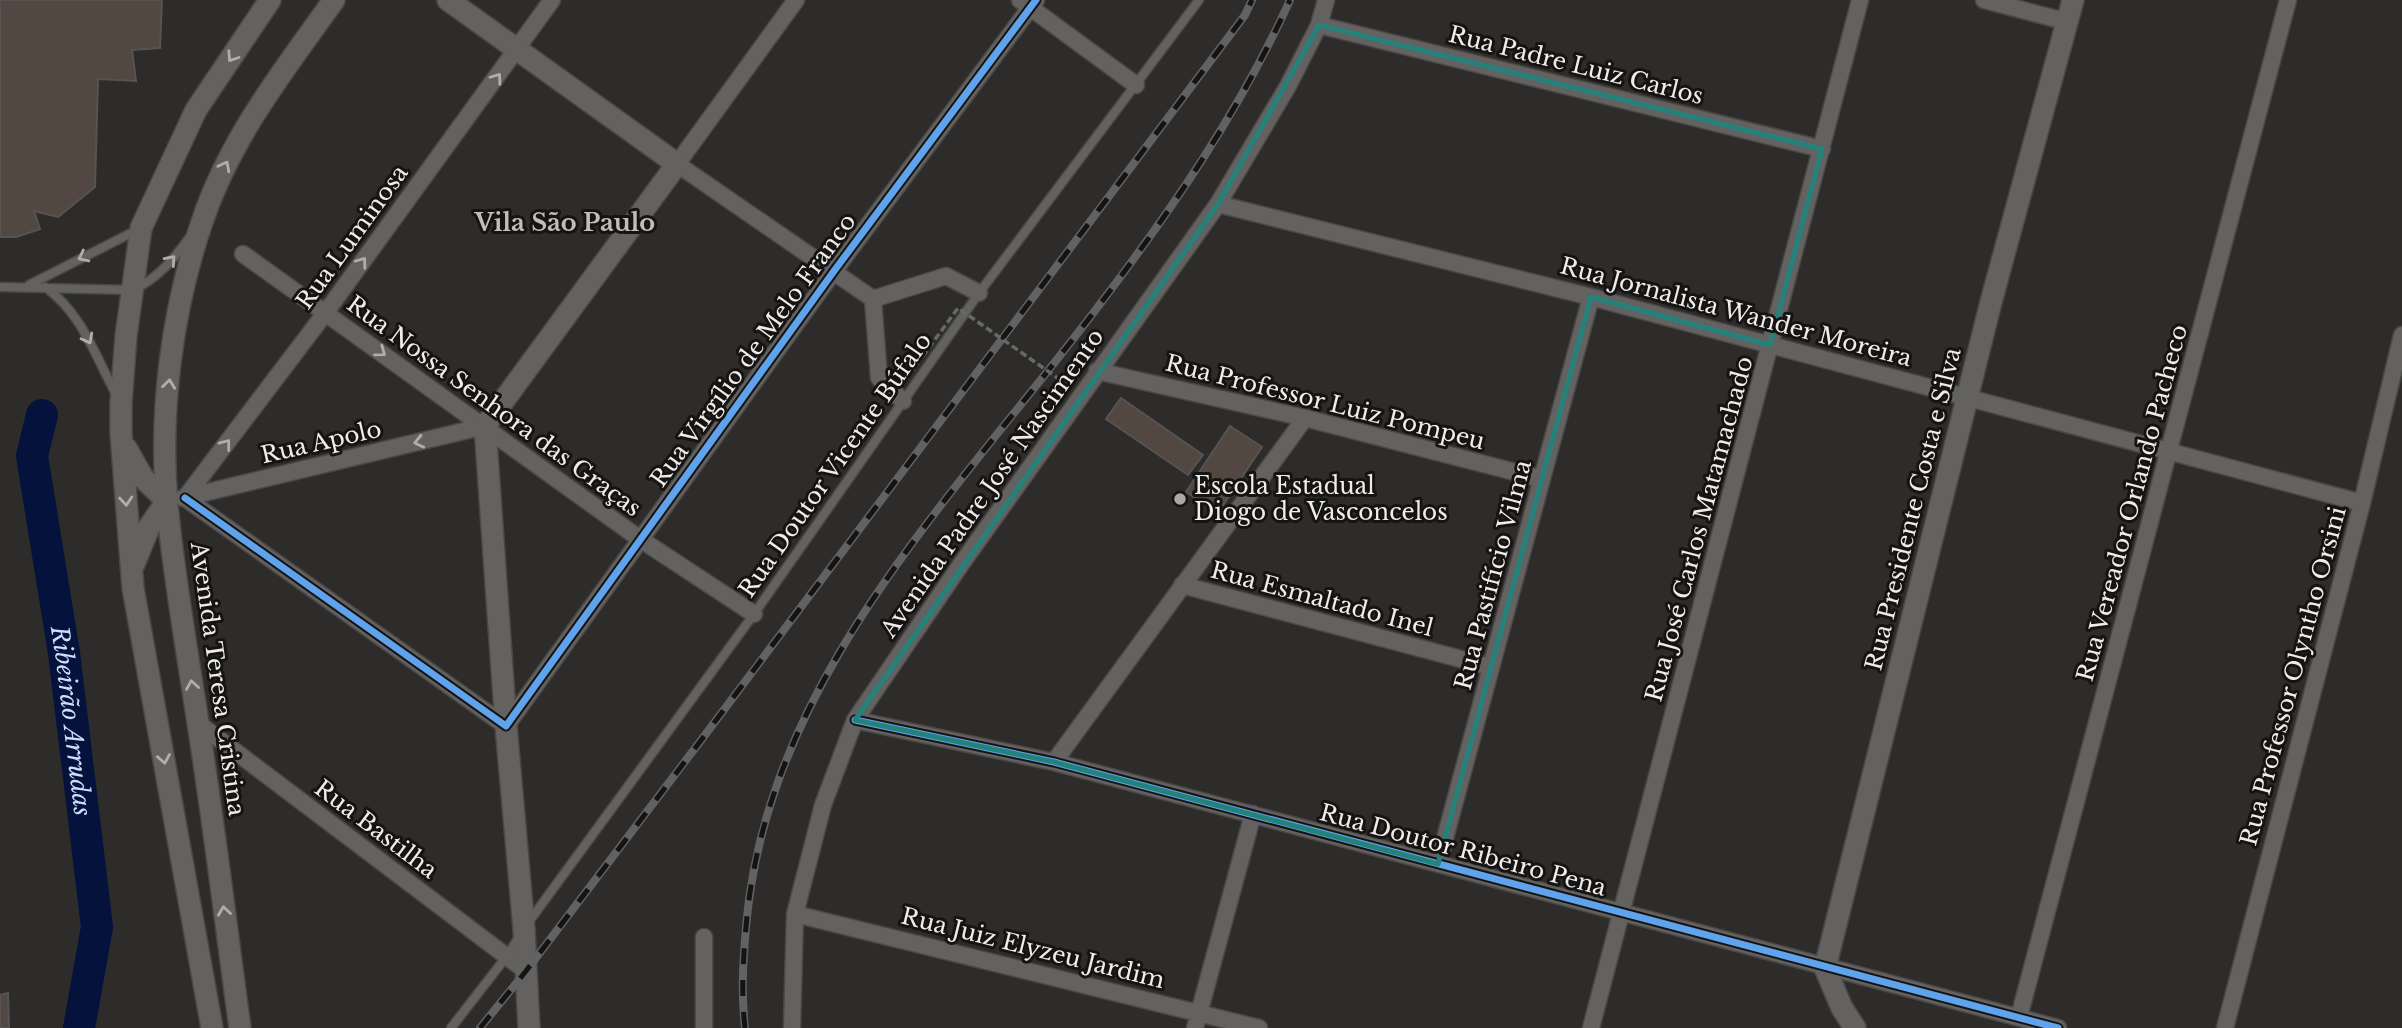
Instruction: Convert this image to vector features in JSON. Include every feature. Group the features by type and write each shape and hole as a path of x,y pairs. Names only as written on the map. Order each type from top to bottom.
{"main road":[{"path":"212,1028 133,588 121,403 126,336 141,228 196,110 270,0"},
{"name":"Avenida Teresa Cristina","path":"240,1028 199,724 177,592 176,500 166,408 183,293 202,222 222,172 253,113 334,0"},
{"path":"448,0 677,164 485,426 506,726 524,929 529,1028"},
{"name":"Rua Presidente Costa e Silva","path":"1825,968 1994,290 2073,0"},
{"path":"121,433 138,471 154,490 176,500 149,527 132,571"},
{"path":"1825,968 1842,1008 1855,1028"}],"street":[{"name":"Rua Luminosa","path":"176,500 326,312 552,0"},
{"path":"796,0 677,164 873,299 879,378 903,401"},
{"name":"Avenida Padre José Nascimento","path":"792,1028 795,914 823,805 855,720 1097,371 1219,204 1288,86 1319,25 1326,0"},
{"name":"Rua José Carlos Matamachado","path":"1591,1028 1860,0"},
{"path":"1984,0 2068,22"},
{"name":"Rua Vereador Orlando Pacheco","path":"2019,1017 2288,0"},
{"path":"1029,3 1136,85"},
{"name":"Rua Virgílio de Melo Franco","path":"506,726 1029,3"},
{"name":"Rua Padre Luiz Carlos","path":"1319,25 1822,149"},
{"name":"Rua Jornalista Wander Moreira","path":"1219,204 1591,297 2362,503"},
{"name":"Rua Nossa Senhora das Graças","path":"243,254 640,539 754,614"},
{"path":"873,299 946,276 979,293"},
{"name":"Rua Pastifício Vilma","path":"1438,864 1591,297"},
{"name":"Rua Professor Olyntho Orsini","path":"2225,1028 2362,503 2402,335"},
{"name":"Rua Professor Luiz Pompeu","path":"1097,371 1305,418 1542,479"},
{"path":"1054,762 1305,418"},
{"name":"Rua Apolo","path":"176,500 485,426"},
{"path":"176,500 506,726"},
{"name":"Rua Esmaltado Inel","path":"1182,585 1491,667"},
{"name":"Rua Doutor Ribeiro Pena","path":"855,720 1054,762 2059,1028"},
{"name":"Rua Bastilha","path":"199,724 526,971"},
{"path":"1197,1020 1253,814"},
{"name":"Rua Juiz Elyzeu Jardim","path":"795,914 1197,1020 1259,1028"},
{"path":"704,937 704,1028"}],"lane":[{"name":"Rua Doutor Vicente Búfalo","path":"451,1028 507,956 754,614 979,293 1199,0"},
{"path":"0,287 133,290 147,283 169,265 202,222"},
{"path":"25,287 141,228"},
{"path":"45,288 61,298 87,334 121,403"}],"path":[{"path":"904,382 958,308 1069,386 1021,452"}],"highlighted area":[{"path":"1319,25 1822,149 1770,345 1591,297 1438,864 1054,762 855,720 1218,204"}],"building":[{"path":"0,0 162,0 160,48 132,50 136,81 98,79 95,187 58,217 34,211 40,229 16,237 0,237"},
{"path":"1121,398 1203,455 1188,475 1106,419"},
{"path":"1230,426 1262,447 1218,513 1186,492"},
{"path":"8,993 9,1028 0,1028 0,995"}],"waterway":[{"name":"Ribeirão Arrudas","path":"42,415 32,456 64,653 97,927 79,1028"}],"railway":[{"path":"480,1028 702,739 1245,15 1252,0"},
{"path":"745,1028 743,978 746,927 761,837 790,752 829,672 876,595 929,521 1097,308 1151,235 1226,121 1290,0"}],"cycle path":[{"path":"185,498 506,726 834,271 1036,0"},
{"path":"855,720 1054,762 2058,1028"}],"place":[{"name":"Escola Estadual Diogo de Vasconcelos","path":"1180,499"}],"district":[{"name":"Vila São Paulo","path":"565,222"}]}
